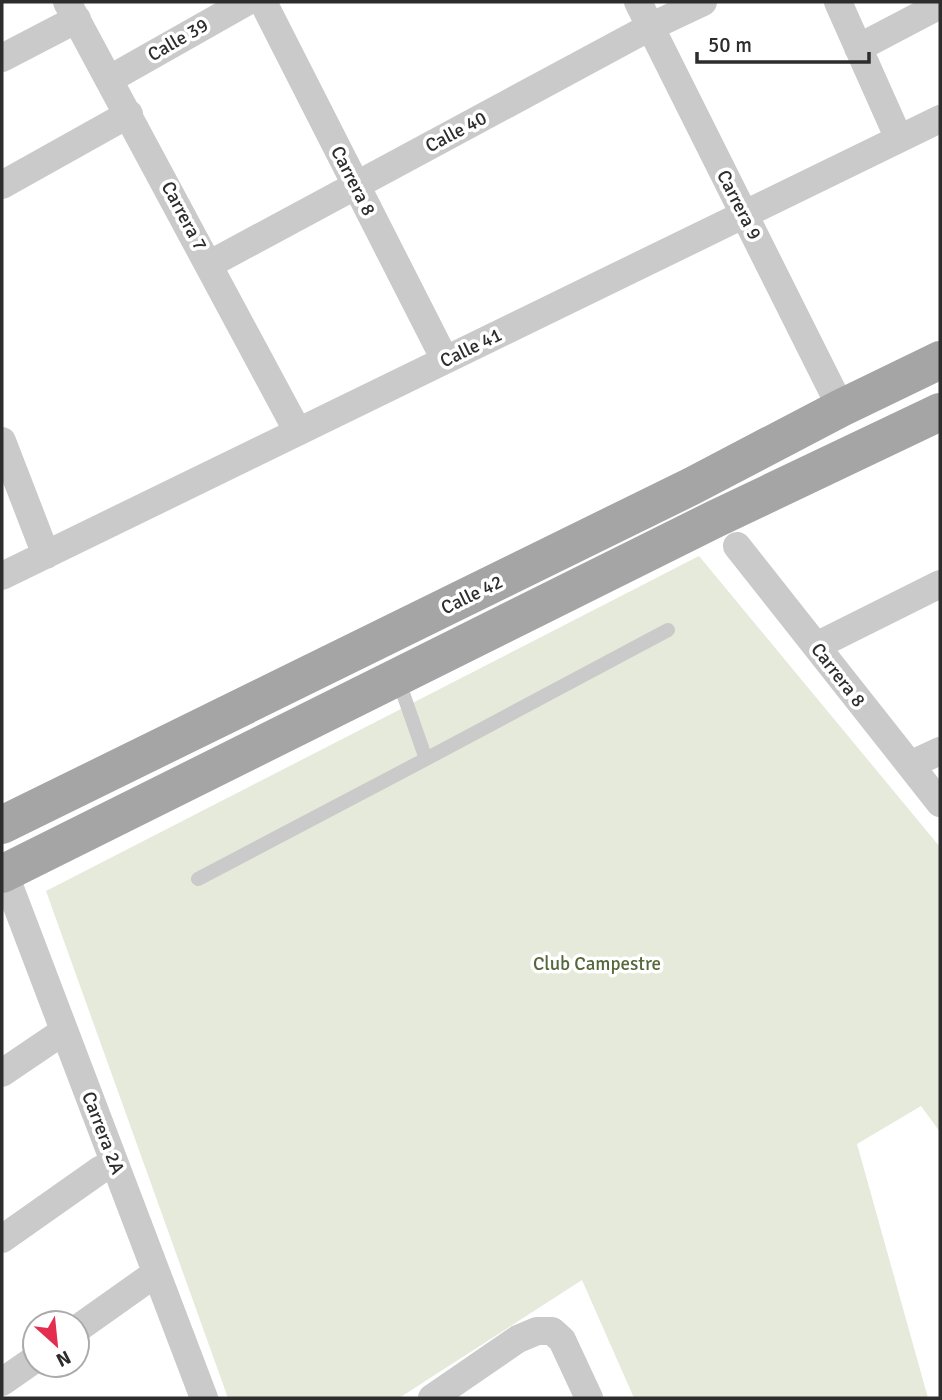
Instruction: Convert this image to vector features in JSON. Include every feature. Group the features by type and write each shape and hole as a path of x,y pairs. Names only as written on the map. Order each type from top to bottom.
{"main road":[{"name":"Calle 42","path":"2,825 680,492 940,360"},
{"path":"5,887 397,678 715,519 940,412"}],"street":[{"name":"Calle 39","path":"110,79 246,2"},
{"name":"Carrera 8","path":"262,2 445,360"},
{"name":"Carrera 9","path":"638,2 841,408"},
{"name":"Calle 40","path":"210,264 650,27 703,2"},
{"path":"838,2 899,139"},
{"path":"858,48 940,5"},
{"name":"Carrera 7","path":"72,10 298,432"},
{"path":"2,58 72,10"},
{"path":"2,185 129,114"},
{"name":"Calle 41","path":"2,576 940,119"},
{"path":"2,441 46,555"},
{"name":"Carrera 8","path":"737,547 940,803"},
{"path":"816,646 940,584"},
{"path":"910,765 940,751"},
{"name":"Carrera 2A","path":"5,887 64,1031 204,1398"},
{"path":"2,1073 64,1031"},
{"path":"2,1239 114,1163"},
{"path":"91,1319 156,1273"},
{"path":"432,1398 518,1339 537,1331 552,1331 562,1340 589,1398"},
{"path":"2,1382 21,1369"}],"lane":[{"path":"198,879 668,631"},
{"path":"397,678 426,759"}],"green space":[{"name":"Club Campestre","path":"699,556 940,847 940,1132 921,1106 857,1144 928,1398 634,1398 582,1280 399,1398 228,1398 46,891"}]}
